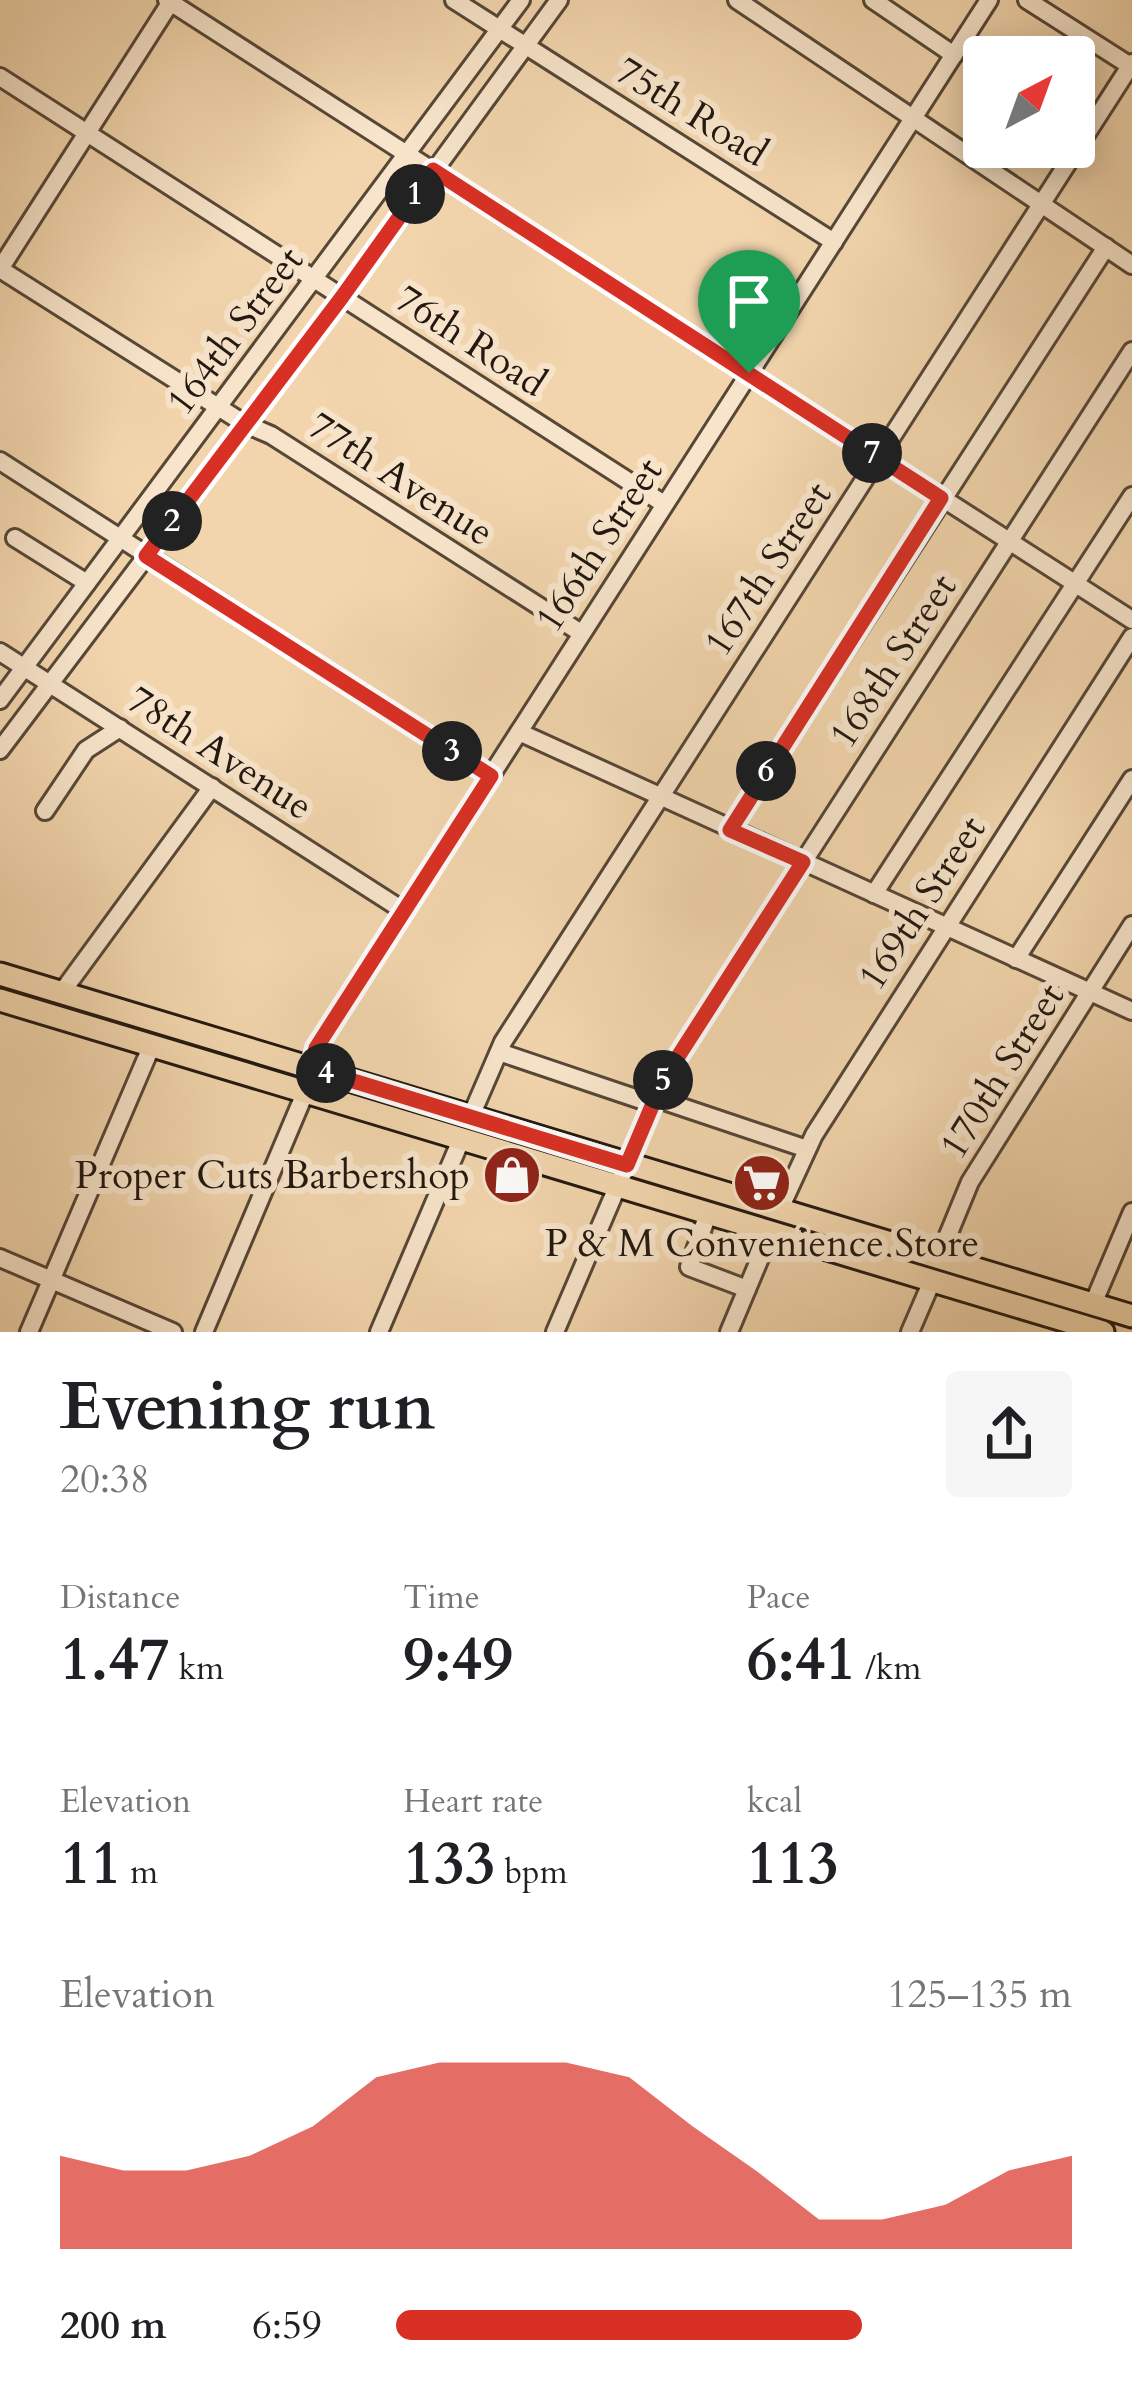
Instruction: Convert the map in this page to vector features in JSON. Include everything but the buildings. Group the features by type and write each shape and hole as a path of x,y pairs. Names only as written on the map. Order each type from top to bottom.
{"main road":[{"path":"0,974 627,1165 932,1281 1103,1332"},
{"path":"0,1000 708,1214 775,1222 939,1257 1132,1316"}],"street":[{"name":"75th Road","path":"454,0 834,242"},
{"name":"164th Street","path":"0,700 521,0"},
{"name":"164th Street","path":"0,750 559,0"},
{"path":"737,0 1132,265"},
{"path":"873,0 954,55"},
{"name":"166th Street","path":"311,1068 316,1048 989,0"},
{"path":"1027,0 1131,66"},
{"path":"0,269 170,1 1132,620"},
{"name":"167th Street","path":"471,1116 499,1052 1131,66"},
{"name":"76th Road","path":"0,77 664,504"},
{"path":"730,830 1106,247"},
{"name":"77th Avenue","path":"0,269 581,633"},
{"name":"168th Street","path":"555,1332 663,1080 1132,351"},
{"path":"0,461 491,776"},
{"path":"874,894 1132,496"},
{"path":"15,538 87,583"},
{"name":"169th Street","path":"729,1332 807,1149 1132,637"},
{"name":"78th Avenue","path":"0,652 404,911"},
{"path":"45,812 86,750 120,728"},
{"path":"519,732 1132,1011"},
{"path":"1016,959 1132,779"},
{"path":"62,992 212,787"},
{"name":"170th Street","path":"939,1257 970,1182 1132,925"},
{"path":"29,1332 152,1046"},
{"path":"499,1052 807,1149"},
{"path":"204,1332 305,1093"},
{"path":"379,1332 461,1140"},
{"path":"1094,1304 1132,1212"},
{"path":"708,1214 689,1267 746,1289"},
{"path":"0,1258 173,1332"},
{"path":"910,1332 932,1281"}],"place":[{"name":"Proper Cuts Barbershop","path":"512,1175"},
{"name":"P & M Convenience Store","path":"762,1183"}],"route":[{"path":"433,170 749,373 941,498 730,830 803,862 663,1080 627,1165 311,1068 316,1048 491,776 146,556 433,170"}]}
